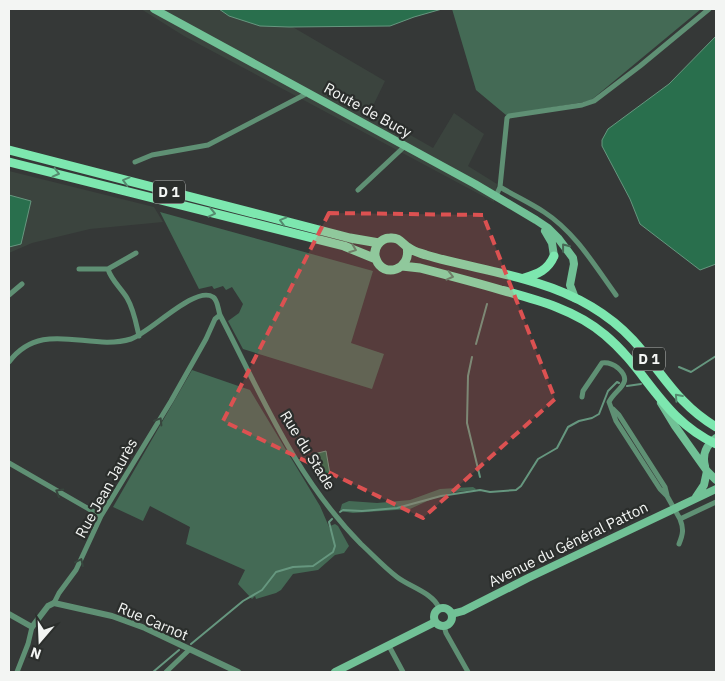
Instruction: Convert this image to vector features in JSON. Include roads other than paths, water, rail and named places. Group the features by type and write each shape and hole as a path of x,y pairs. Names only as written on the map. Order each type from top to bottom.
{"main road":[{"name":"Route de Bucy","path":"154,9 496,196 548,228 573,258 574,264 570,285 575,298"},
{"name":"D 1","path":"9,150 350,238 379,243"},
{"name":"D 1","path":"9,162 344,246 376,259"},
{"name":"Route de Bucy","path":"536,220 550,236 554,256"},
{"path":"399,239 407,247 408,258 398,269 388,270 383,268 376,259 375,254 379,243 383,240 399,239"},
{"name":"D 1","path":"407,247 427,255 523,278 575,298 602,313 622,329 646,355 685,404 716,427"},
{"path":"523,278 540,273 551,264 554,256"},
{"name":"D 1","path":"402,266 420,268 545,302 580,318 605,335 626,356 674,414 715,441"},
{"path":"655,393 675,426 716,480"},
{"path":"696,498 704,485 706,469 704,454 715,441"},
{"name":"Avenue du Général Patton","path":"452,614 463,611 716,489"},
{"path":"439,608 448,609 452,614 451,620 444,626 436,622 434,616 439,608"},
{"path":"335,672 436,622"}],"street":[{"path":"496,196 500,188 507,118 582,105 594,101 709,9"},
{"path":"135,162 152,155 208,145 304,96 306,92"},
{"path":"358,190 406,146"},
{"path":"500,188 545,213 564,228 616,295"},
{"path":"79,269 108,269 136,253"},
{"path":"9,362 20,350 38,341 50,339 119,342 139,336 134,314 127,298 108,269"},
{"path":"9,295 22,284"},
{"name":"Rue du Stade","path":"139,336 186,302 203,295 213,297 216,300 220,315 281,435 313,488 349,532 379,562 399,578 430,597 439,608"},
{"name":"Rue Jean Jaurès","path":"17,672 28,644 32,627 48,606 54,603 76,570 101,516 171,402 215,319 220,315"},
{"path":"582,398 583,391 602,362 611,363 624,374 624,385 609,402 665,487 667,496 683,526 683,534 679,544"},
{"path":"9,463 101,516"},
{"path":"680,519 716,502"},
{"name":"Rue Carnot","path":"54,603 112,616 145,628 238,672"},
{"path":"9,614 32,627"},
{"path":"444,626 468,672"},
{"path":"389,646 402,672"},
{"path":"166,672 189,650"}],"waterway":[{"path":"476,344 487,304"},
{"path":"679,367 691,372 716,356"},
{"path":"472,357 468,376 467,423 480,477"},
{"path":"340,512 343,510 362,511 397,508 441,496 480,490 490,492 516,490 521,486 538,459 557,448 568,427 599,414 608,391 617,382 619,383"},
{"path":"627,386 641,384"},
{"path":"191,644 243,601 262,590 276,572 293,567 313,566 333,552 335,546 329,522 332,519"},
{"path":"153,672 179,650"}]}
